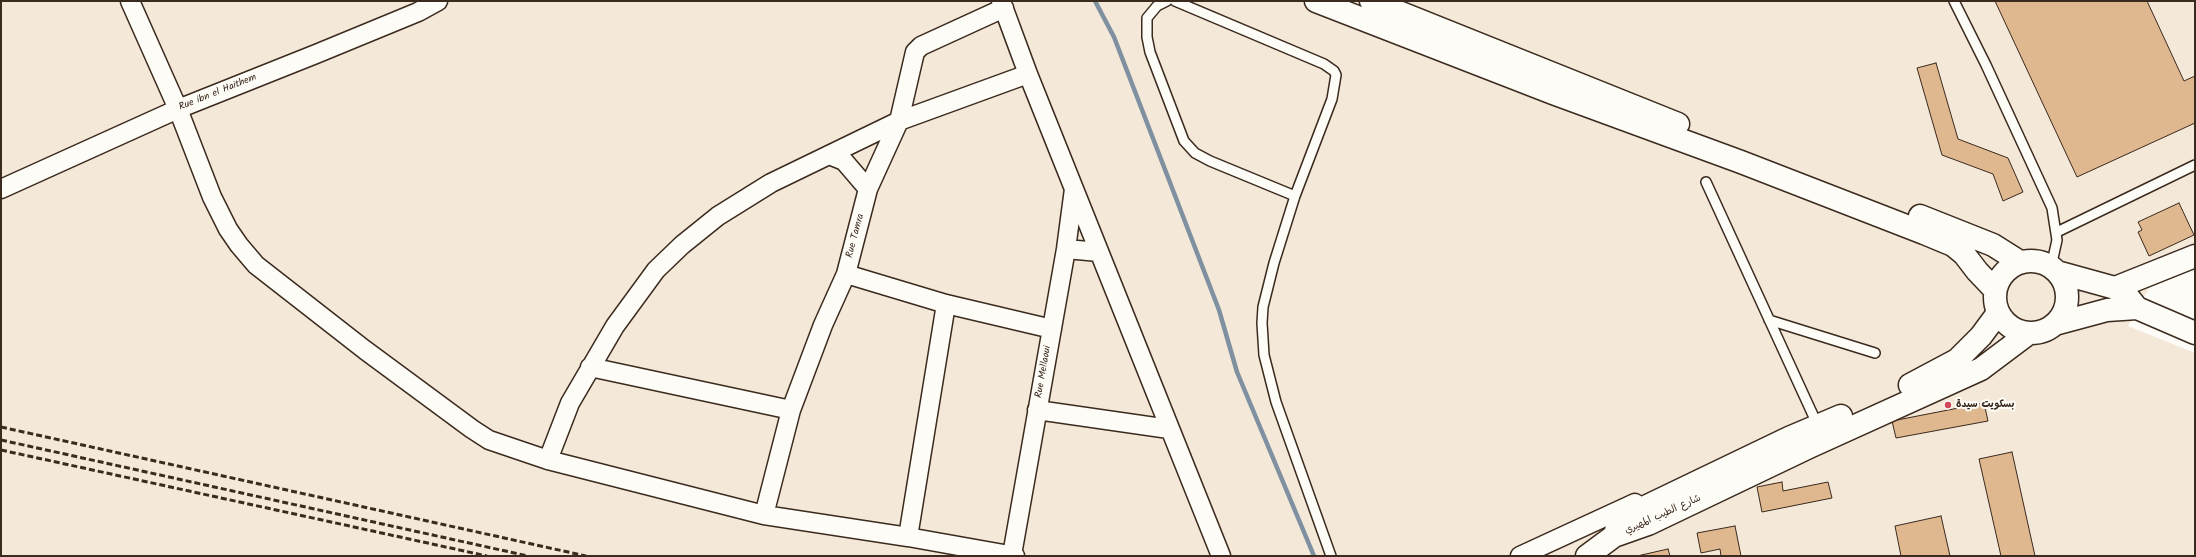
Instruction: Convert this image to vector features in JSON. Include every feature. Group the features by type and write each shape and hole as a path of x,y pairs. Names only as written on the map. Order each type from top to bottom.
{"street":[{"path":"130,1 178,109 212,197 228,229 256,265 365,350 489,440 548,460 764,514 908,537 1013,556"},
{"name":"Rue ibn el Haithem","path":"1,188 178,109 418,12 438,1"},
{"path":"1316,1 1553,93 1741,162 1953,245 1964,254 1977,271 1995,290"},
{"path":"1371,1 1686,127 1954,228 1993,245 2020,262"},
{"path":"1002,4 1028,74 1221,556"},
{"name":"Rue Tamra","path":"764,514 791,410 823,325 846,274 868,190 899,121 915,52 921,46 1002,4"},
{"path":"548,460 570,403 590,367 633,299 656,270 682,245 718,216 771,182 899,121 1028,74"},
{"path":"829,155 844,161 868,190"},
{"name":"Rue Mellaoui","path":"1013,556 1037,410 1066,250 1074,188"},
{"path":"1066,250 1099,252"},
{"path":"2115,288 2195,256"},
{"path":"2137,308 2088,314 2055,324 2043,331 2029,333 2010,327 1998,313 1994,301 1995,290 2004,272 2020,262 2036,261 2054,269 2115,288 2129,298 2137,308 2195,333"},
{"path":"2054,269 2066,289 2067,298 2061,317 2055,324"},
{"path":"846,274 946,304 1052,329"},
{"path":"908,537 946,304"},
{"name":"شارع الطيب المهيري","path":"1614,536 1619,522 1662,500 1789,438 1946,367 1969,350 1998,313"},
{"name":"شارع الطيب المهيري","path":"1614,536 1648,524 1809,447 1981,369 2029,333"},
{"path":"590,367 791,410"},
{"path":"1037,410 1170,429"},
{"path":"1520,556 1628,506 1647,500 1662,500"},
{"path":"1588,556 1614,536"}],"lane":[{"path":"1167,1 1157,6 1147,18 1147,37 1150,52 1184,141 1195,152 1210,161 1295,196"},
{"path":"1175,1 1324,64 1334,71 1336,80 1332,99 1295,196 1268,284 1263,307 1262,339 1276,402 1331,556"},
{"path":"1954,1 1986,65 2052,208 2057,232 2054,269"},
{"path":"2057,232 2195,166"},
{"path":"1706,182 1818,426"},
{"path":"1769,320 1875,353"}],"shaded area":[{"path":"1,1 2195,1 2195,243 2167,256 2128,326 2195,353 2195,556 1,556"}],"building":[{"path":"1995,1 2147,1 2184,81 2195,76 2195,123 2077,177"},
{"path":"1936,63 1958,139 2008,158 2023,192 2003,201 1993,174 1942,155 1917,68"},
{"path":"2179,203 2194,235 2149,256 2138,232 2142,230 2138,222"},
{"path":"1984,403 1988,421 1896,438 1892,421"},
{"path":"2012,452 2035,556 2001,556 1979,459"},
{"path":"1782,482 1783,491 1828,482 1832,498 1762,512 1757,487"},
{"path":"1941,516 1950,556 1901,556 1895,526"},
{"path":"1735,526 1741,556 1721,556 1720,549 1701,553 1697,533"},
{"path":"1668,549 1670,556 1637,556"}],"waterway":[{"path":"1095,1 1114,37 1219,310 1237,372 1314,556"}],"railway":[{"path":"1,427 586,556"},
{"path":"1,440 528,556"},
{"path":"1,450 487,556"}],"place":[{"name":"بسكويت سيدة","path":"1948,405"}]}
